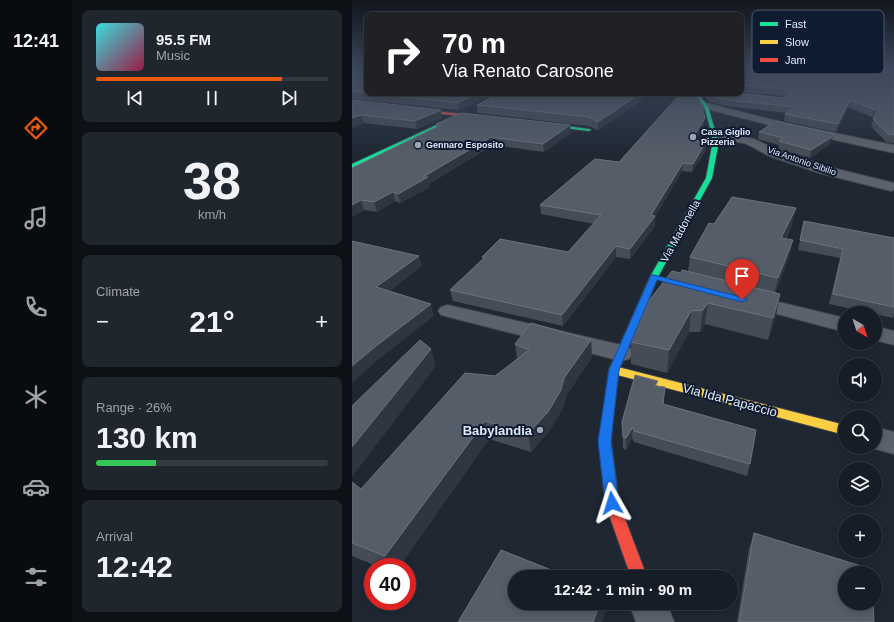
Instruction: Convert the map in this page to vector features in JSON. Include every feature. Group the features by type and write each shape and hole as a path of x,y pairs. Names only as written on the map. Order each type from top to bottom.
{"street":[{"name":"Via Madonella","path":"636,570 612,503 605,441 618,361 662,279 709,178 715,146 714,134 706,106 698,96"},
{"path":"354,104 495,119"},
{"path":"706,106 785,126 894,149"},
{"path":"352,166 476,109"},
{"path":"534,124 589,130"},
{"name":"Via Antonio Sibilio","path":"714,134 750,141 773,152 824,170 891,187"},
{"path":"730,296 838,323"},
{"path":"448,311 618,361"},
{"path":"882,335 894,338"},
{"name":"Via Ida Papaccio","path":"618,361 838,428"},
{"path":"882,440 894,443"},
{"path":"651,610 655,622"}],"building":[{"path":"394,96 472,96 457,103"},
{"path":"494,96 637,96 598,122 589,117 477,105"},
{"path":"678,96 697,96 700,100 705,118 691,140 706,142 693,164 683,163 651,215 655,216 630,249 616,246 562,315 450,290 485,257 482,257 500,239 568,252 601,215 540,205 595,159 619,162"},
{"path":"711,96 765,96 784,98 787,96 894,96 894,135 888,134 873,119 879,107 875,110 850,100 838,124 785,114 796,107 726,100"},
{"path":"352,100 441,110 415,121 361,115 352,118"},
{"path":"461,113 570,125 543,144 491,137 423,177 428,177 398,194 393,192 374,202 361,200 352,205 352,168 441,125 436,124"},
{"path":"776,121 834,134 832,137 811,150 779,141 783,138 759,132"},
{"path":"732,197 796,208 781,238 793,240 778,278 690,257 709,223 714,224"},
{"path":"804,221 894,238 894,307 833,294 843,249 800,240"},
{"path":"352,241 419,256 376,287 431,304 352,366"},
{"path":"682,270 780,294 773,318 708,303 703,310 691,311 669,350 631,342 648,302 672,271 681,273"},
{"path":"531,323 591,340 564,378 561,390 548,412 528,434 485,421 385,556 352,543 352,482 361,489 465,373 495,376 529,350 515,344"},
{"path":"420,340 431,349 352,447 352,406"},
{"path":"635,375 658,381 655,386 665,387 663,404 756,430 750,464 634,431 633,427 626,438 623,437 622,422"},
{"path":"754,533 861,566 838,566 838,610 873,610 874,622 739,622"},
{"path":"501,550 551,570 508,570 508,610 597,610 593,622 458,622"}],"traffic: fast":[{"path":"611,391 614,370 654,277 709,178 715,146 714,134 706,106 698,96"},
{"path":"352,166 445,123"},
{"path":"542,124 589,130"}],"traffic: slow":[{"path":"614,370 838,428"}],"traffic: jam":[{"path":"352,103 488,118"},
{"path":"611,391 605,441 612,503 636,570"}],"place":[{"name":"Casa Giglio Pizzeria","path":"693,137"},
{"name":"Gennaro Esposito","path":"418,145"},
{"name":"Babylandia","path":"540,430"}],"route":[{"path":"612,503 605,441 614,370 654,277 742,300"}]}
